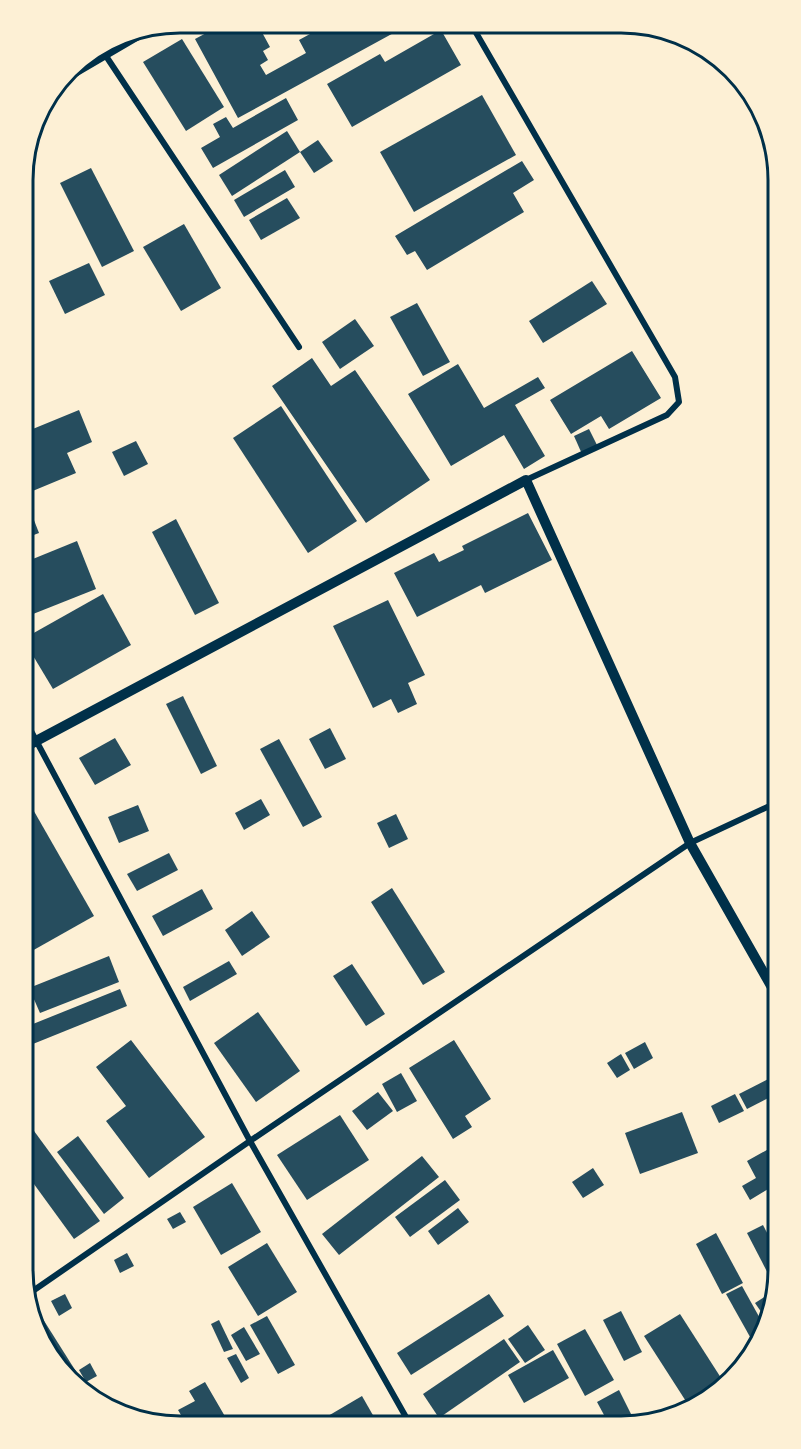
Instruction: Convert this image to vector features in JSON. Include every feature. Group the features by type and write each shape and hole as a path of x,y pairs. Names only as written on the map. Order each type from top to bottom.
{"street":[{"path":"33,742 526,480 667,415 679,402 675,377 476,33"},
{"path":"81,71 132,41"},
{"path":"104,54 300,347"},
{"path":"526,480 690,843 768,980"},
{"path":"33,734 250,1141 405,1416"},
{"path":"35,1290 690,843 768,807"}],"building":[{"path":"206,33 262,33 270,47 263,51 268,60 260,65 266,75 306,53 299,40 312,33 394,33 238,118 195,39"},
{"path":"436,33 443,33 461,65 352,127 327,84 380,54 385,62"},
{"path":"182,39 224,107 186,131 143,62"},
{"path":"482,95 516,155 414,212 380,152"},
{"path":"286,98 298,120 213,168 201,148 220,137 213,124 226,117 233,128"},
{"path":"287,131 300,152 232,196 219,175"},
{"path":"318,140 333,161 314,173 300,152"},
{"path":"522,161 534,180 513,193 524,212 427,270 415,251 407,255 395,236"},
{"path":"91,168 134,251 102,267 60,183"},
{"path":"285,170 295,187 244,217 234,200"},
{"path":"287,198 300,218 261,240 249,220"},
{"path":"184,224 221,288 181,311 143,247"},
{"path":"89,263 105,295 65,314 49,281"},
{"path":"592,281 607,304 543,343 529,321"},
{"path":"417,303 450,362 423,376 390,317"},
{"path":"355,319 374,346 340,369 322,342"},
{"path":"632,351 661,398 609,429 601,416 571,434 550,400"},
{"path":"312,358 331,386 355,370 430,480 366,523 272,386"},
{"path":"458,364 484,408 538,377 545,388 515,405 545,456 524,469 504,435 451,466 408,394"},
{"path":"281,406 357,521 308,553 233,438"},
{"path":"79,410 92,442 67,453 76,473 33,491 33,429"},
{"path":"589,429 598,447 582,454 574,436"},
{"path":"136,441 148,464 124,476 112,452"},
{"path":"528,513 552,560 485,593 481,585 417,617 394,573 434,553 439,562 464,550 462,546"},
{"path":"33,518 39,533 33,535"},
{"path":"176,519 219,603 195,615 152,532"},
{"path":"77,541 96,589 33,614 33,559"},
{"path":"103,594 131,645 53,689 33,656 33,633"},
{"path":"388,600 425,675 408,683 417,704 398,713 391,699 373,708 333,626"},
{"path":"183,696 217,766 201,774 166,704"},
{"path":"330,728 346,759 325,769 309,739"},
{"path":"115,738 131,765 95,785 79,758"},
{"path":"279,739 322,817 303,827 260,749"},
{"path":"261,799 270,815 244,830 235,813"},
{"path":"138,805 149,831 119,843 108,817"},
{"path":"33,809 94,916 33,950"},
{"path":"396,814 408,839 389,848 377,823"},
{"path":"169,853 178,870 137,891 127,874"},
{"path":"392,888 445,972 423,985 371,902"},
{"path":"202,889 213,909 163,936 152,916"},
{"path":"252,911 270,937 242,956 225,930"},
{"path":"109,956 119,982 40,1013 33,997 33,986"},
{"path":"229,961 237,974 190,1001 183,987"},
{"path":"352,964 385,1014 366,1026 333,976"},
{"path":"120,989 127,1006 33,1044 33,1024"},
{"path":"258,1012 300,1071 256,1102 214,1043"},
{"path":"131,1040 205,1137 149,1178 106,1121 126,1106 96,1067"},
{"path":"454,1040 491,1099 465,1116 472,1127 453,1139 409,1068"},
{"path":"645,1042 653,1058 634,1069 625,1053"},
{"path":"621,1054 630,1070 617,1078 607,1063"},
{"path":"401,1073 417,1101 397,1112 382,1084"},
{"path":"768,1079 768,1098 747,1109 739,1094"},
{"path":"378,1092 393,1111 367,1130 352,1111"},
{"path":"735,1094 744,1111 719,1123 711,1106"},
{"path":"682,1112 698,1153 640,1174 625,1133"},
{"path":"340,1115 369,1160 307,1200 277,1155"},
{"path":"33,1130 100,1221 74,1239 33,1183"},
{"path":"78,1136 124,1198 104,1214 57,1152"},
{"path":"768,1149 768,1189 750,1200 742,1186 756,1178 747,1161"},
{"path":"422,1156 439,1177 339,1255 322,1234"},
{"path":"593,1168 604,1185 583,1198 572,1182"},
{"path":"445,1180 460,1200 410,1237 395,1217"},
{"path":"232,1183 261,1232 221,1255 193,1207"},
{"path":"458,1208 469,1222 438,1245 428,1231"},
{"path":"180,1212 186,1222 173,1229 167,1219"},
{"path":"763,1225 768,1235 768,1274 747,1233"},
{"path":"716,1233 743,1283 722,1294 696,1244"},
{"path":"267,1243 297,1292 258,1316 228,1267"},
{"path":"127,1253 134,1266 120,1273 114,1260"},
{"path":"742,1286 759,1317 751,1338 726,1294"},
{"path":"65,1294 72,1308 59,1316 51,1301"},
{"path":"489,1294 504,1316 411,1375 397,1353"},
{"path":"765,1296 761,1312 755,1303"},
{"path":"621,1311 642,1352 624,1361 603,1320"},
{"path":"680,1314 720,1377 686,1401 644,1336"},
{"path":"41,1316 79,1376 58,1351"},
{"path":"267,1316 295,1365 278,1374 250,1325"},
{"path":"219,1320 233,1349 224,1352 211,1324"},
{"path":"528,1325 545,1350 525,1363 508,1339"},
{"path":"244,1327 260,1354 246,1361 231,1335"},
{"path":"585,1329 614,1380 585,1396 557,1344"},
{"path":"504,1339 520,1362 442,1416 438,1416 423,1394"},
{"path":"553,1350 569,1378 524,1403 508,1375"},
{"path":"236,1354 249,1378 241,1383 227,1358"},
{"path":"90,1363 97,1376 86,1382 79,1370"},
{"path":"205,1382 225,1416 182,1416 178,1410 195,1401 189,1391"},
{"path":"619,1390 632,1415 605,1416 597,1402"},
{"path":"362,1396 373,1416 328,1416"}]}
